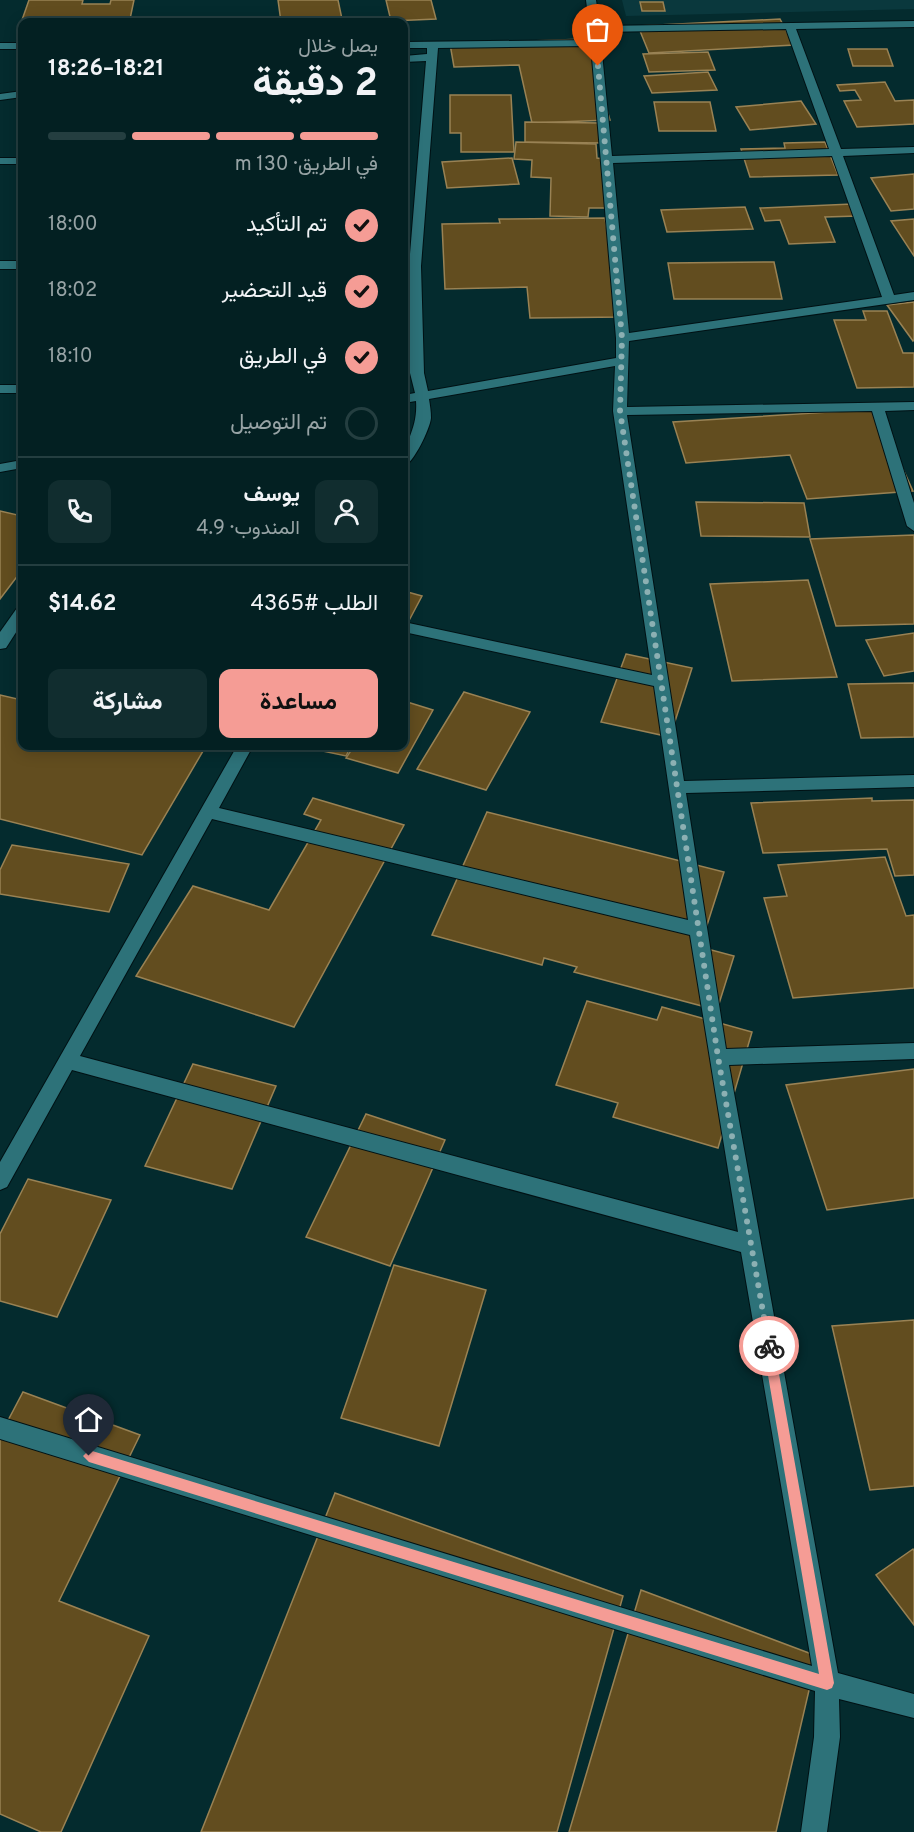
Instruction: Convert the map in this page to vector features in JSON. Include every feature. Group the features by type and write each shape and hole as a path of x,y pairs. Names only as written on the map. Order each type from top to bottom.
{"street":[{"path":"591,0 622,338 620,411 718,1057 827,1683 827,1737 813,1832"},
{"path":"595,29 914,24"},
{"path":"790,26 890,300"},
{"path":"408,58 432,51 596,43"},
{"path":"0,46 18,46"},
{"path":"408,46 432,51"},
{"path":"408,454 424,418 417,373 415,266 432,51"},
{"path":"0,97 18,95"},
{"path":"607,160 914,150"},
{"path":"0,160 18,161"},
{"path":"0,265 18,265"},
{"path":"622,338 914,296"},
{"path":"408,398 622,361"},
{"path":"0,389 18,389"},
{"path":"877,406 914,526"},
{"path":"620,411 914,406"},
{"path":"0,468 18,465"},
{"path":"0,644 18,618"},
{"path":"408,628 661,682"},
{"path":"0,1181 243,750"},
{"path":"677,787 914,781"},
{"path":"208,812 699,930"},
{"path":"718,1057 914,1051"},
{"path":"68,1061 751,1245"},
{"path":"0,1428 827,1683 914,1706"}],"shaded area":[{"path":"622,0 914,0 914,9 626,16"}],"building":[{"path":"29,0 83,0 82,4 110,4 111,0 134,0 130,18 23,18"},
{"path":"278,0 338,0 342,18 280,18"},
{"path":"386,0 431,0 436,19 408,20 408,18 390,18"},
{"path":"640,2 663,2 665,11 642,11"},
{"path":"780,19 794,45 649,53 638,26"},
{"path":"586,39 610,120 532,123 519,65 454,67 450,44"},
{"path":"848,49 887,49 893,66 853,66"},
{"path":"708,52 715,70 649,72 643,54"},
{"path":"708,72 717,90 652,93 644,76"},
{"path":"885,82 895,101 914,100 914,124 857,127 844,101 861,100 855,90 840,91 837,85"},
{"path":"450,95 511,95 514,152 461,152 461,133 450,133"},
{"path":"801,101 816,124 750,130 736,107"},
{"path":"654,102 710,102 716,131 659,131"},
{"path":"525,122 602,123 604,143 525,142"},
{"path":"516,142 596,144 597,158 604,159 605,208 589,208 588,217 550,216 551,178 531,177 532,160 514,159"},
{"path":"825,142 838,175 750,177 741,149 785,148 784,143"},
{"path":"512,158 519,184 447,188 442,162"},
{"path":"914,174 914,209 891,211 871,178"},
{"path":"852,204 858,216 825,217 835,242 789,244 780,220 765,221 760,208"},
{"path":"745,207 753,229 667,232 661,210"},
{"path":"605,218 622,317 530,318 527,287 445,289 442,224 500,223 499,219"},
{"path":"914,219 914,256 891,221"},
{"path":"774,262 782,299 674,299 668,263"},
{"path":"914,302 914,340 913,341 887,305"},
{"path":"863,311 887,311 903,353 914,353 914,387 857,388 834,320 866,320"},
{"path":"876,409 913,491 807,499 790,455 686,463 673,422"},
{"path":"696,502 804,503 810,537 701,536"},
{"path":"0,511 18,515 18,575 0,599"},
{"path":"914,535 914,624 836,626 810,539"},
{"path":"808,580 837,677 732,681 710,584"},
{"path":"408,592 422,596 408,622"},
{"path":"914,633 914,671 884,676 866,640"},
{"path":"626,654 692,668 670,737 601,722"},
{"path":"914,683 914,737 861,738 848,684"},
{"path":"464,692 530,712 486,790 417,769"},
{"path":"0,695 18,699 18,750 204,750 142,855 0,819"},
{"path":"408,702 433,710 398,773 346,758 351,750 408,750"},
{"path":"318,750 349,750 346,756"},
{"path":"313,798 404,825 294,1027 136,976 193,886 269,910 321,820 304,814"},
{"path":"872,798 872,801 914,800 914,875 895,876 887,849 763,853 751,803"},
{"path":"487,812 724,872 700,947 734,956 717,1010 574,972 577,967 544,958 542,965 432,935"},
{"path":"12,845 129,864 109,912 0,894 0,870"},
{"path":"885,857 906,916 914,915 914,988 793,998 764,898 787,896 778,865"},
{"path":"587,1001 657,1020 662,1007 752,1032 718,1148 613,1117 618,1103 556,1085"},
{"path":"193,1064 276,1086 232,1189 145,1166"},
{"path":"914,1069 914,1198 827,1210 786,1085"},
{"path":"366,1114 445,1140 390,1266 306,1237"},
{"path":"28,1179 111,1200 57,1317 0,1301 0,1234"},
{"path":"394,1265 486,1290 439,1446 341,1418"},
{"path":"914,1320 914,1486 870,1490 832,1326"},
{"path":"23,1392 140,1435 59,1601 149,1636 61,1832 41,1832 0,1814 0,1424 5,1426"},
{"path":"335,1493 623,1596 557,1832 201,1832"},
{"path":"913,1549 914,1551 914,1625 876,1575"},
{"path":"641,1590 817,1656 776,1832 569,1832"}],"way so far":[{"path":"598,66 622,338 620,411 718,1057 769,1346"}],"route":[{"path":"89,1456 827,1683 769,1346"}]}
